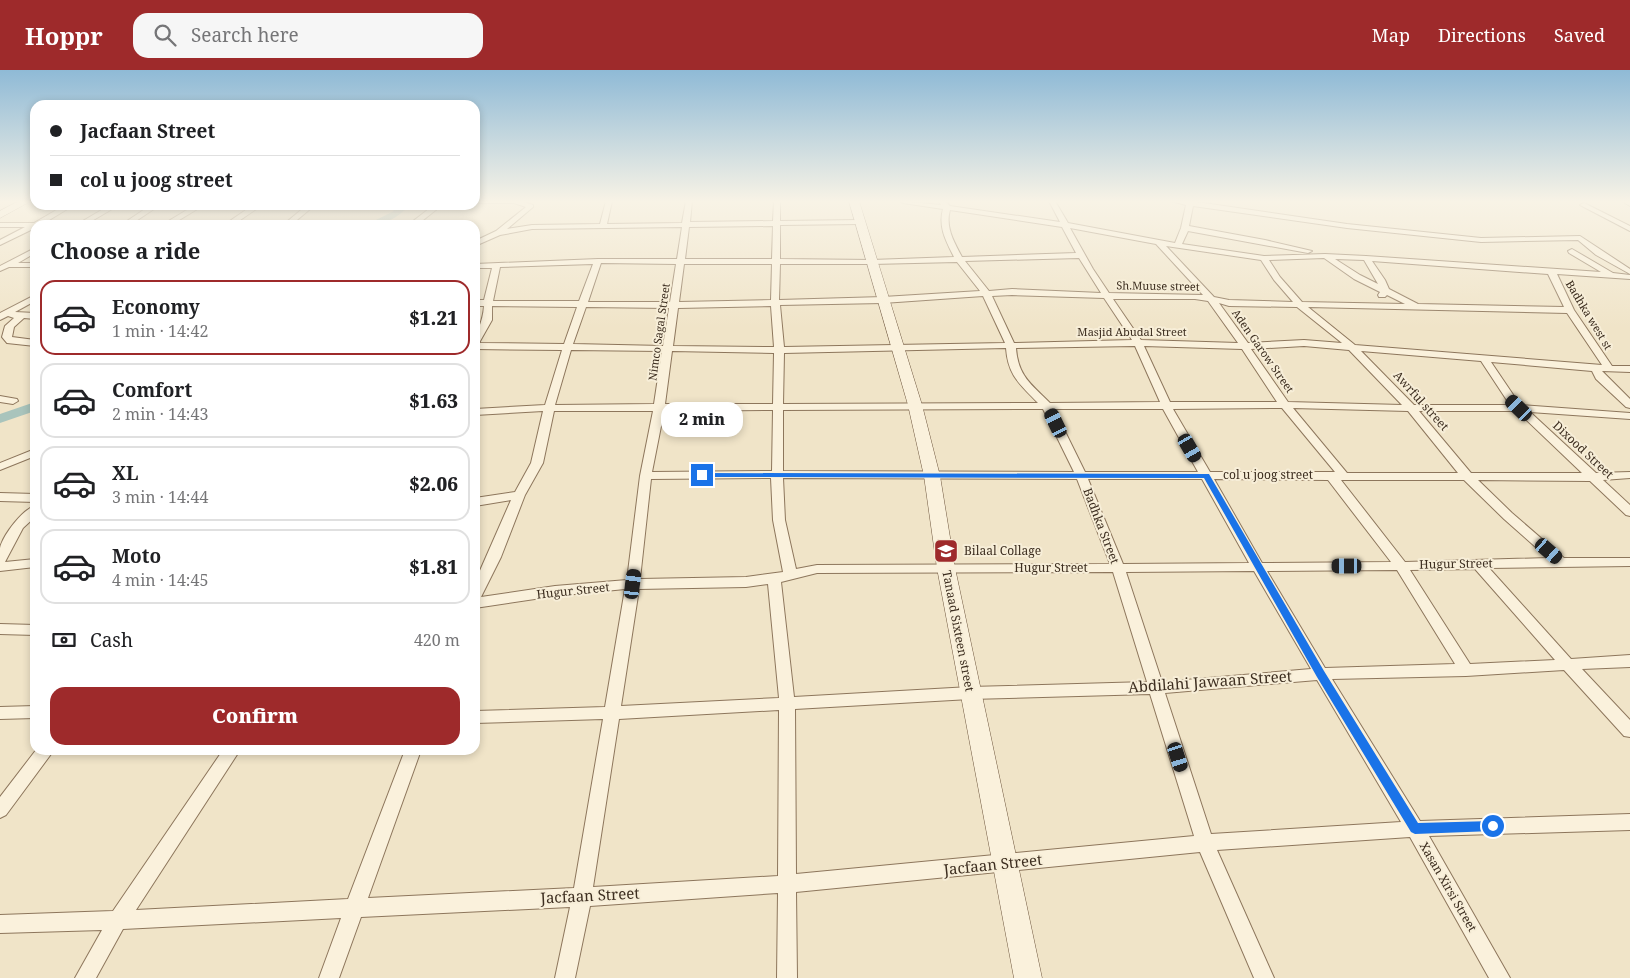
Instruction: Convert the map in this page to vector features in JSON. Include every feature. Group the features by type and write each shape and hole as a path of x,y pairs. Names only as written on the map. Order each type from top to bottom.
{"street":[{"name":"Nimco Sagal Street","path":"566,978 582,897 633,584 646,476 660,407 682,243"},
{"path":"777,243 776,303 779,350 777,474 779,520 790,574"},
{"name":"Tanaad Sixteen street","path":"866,243 915,405 932,476 946,568 1028,978"},
{"name":"Badhka Street","path":"951,243 960,260 986,294 1011,346 1012,363 1018,377 1047,406 1082,475 1118,568 1205,843 1264,978"},
{"name":"Xasan Xirsi Street","path":"1076,243 1107,296 1138,343 1167,407 1320,674 1415,828 1500,978"},
{"name":"Aden Garow Street","path":"1159,243 1211,299 1245,346 1401,566 1466,670"},
{"path":"1161,243 1264,258 1325,256 1366,258 1630,276"},
{"path":"1272,243 1325,256 1385,291 1419,307"},
{"path":"1587,243 1630,272"},
{"path":"1572,251 1611,276"},
{"path":"2,266 30,252"},
{"path":"480,266 598,261 872,262 1083,255"},
{"name":"Awrful street","path":"1264,258 1277,278 1300,304 1352,347 1411,408 1467,476 1508,516 1561,562"},
{"path":"1366,258 1381,280 1385,291"},
{"path":"480,586 494,557 519,495 537,462 549,408 567,348 581,304 598,261"},
{"path":"2,266 30,265"},
{"path":"480,327 490,315 488,303 497,266"},
{"name":"Badhka west st","path":"1551,271 1570,310 1609,369"},
{"path":"1362,306 1380,298 1385,291"},
{"name":"Sh.Muuse street","path":"480,303 675,305 776,303 883,300 1012,292 1107,296 1195,296 1229,303 1570,310"},
{"path":"1,315 30,300"},
{"path":"1,315 30,316"},
{"path":"21,316 10,326 6,337 10,341 30,343"},
{"name":"Masjid Abudal Street","path":"480,346 668,347 779,350 1138,343 1245,346 1304,343 1595,368 1630,369"},
{"name":"Dixood Street","path":"1484,359 1501,387 1519,408 1630,512"},
{"path":"1595,368 1600,377 1630,405"},
{"path":"0,399 13,401"},
{"path":"480,412 549,408 660,407 778,408 915,405 1167,407 1285,405 1519,408 1630,416"},
{"path":"0,467 30,454"},
{"name":"col u joog street","path":"646,476 777,474 1591,477 1630,475"},
{"path":"480,501 519,495"},
{"path":"0,497 30,498"},
{"path":"0,559 18,526 30,515"},
{"name":"Hugur Street","path":"480,602 633,584 746,582 774,579 817,569 1401,566 1630,562"},
{"path":"0,567 30,564"},
{"path":"1478,564 1566,664 1630,731"},
{"path":"774,579 787,703 787,978"},
{"path":"0,628 30,630"},
{"name":"Abdilahi Jawaan Street","path":"480,717 611,713 970,693 1155,688 1320,674 1466,670 1630,661"},
{"path":"0,713 30,712"},
{"path":"0,810 42,755"},
{"path":"85,978 118,920 229,755"},
{"path":"329,978 357,907 411,755"},
{"name":"Jacfaan Street","path":"0,924 582,897 787,884 1205,843 1415,828 1630,822"}],"waterway":[{"path":"0,419 30,408"}],"place":[{"name":"Bilaal Collage","path":"946,551"}],"route":[{"path":"702,475 1206,475 1320,674 1415,828 1493,826"}]}
